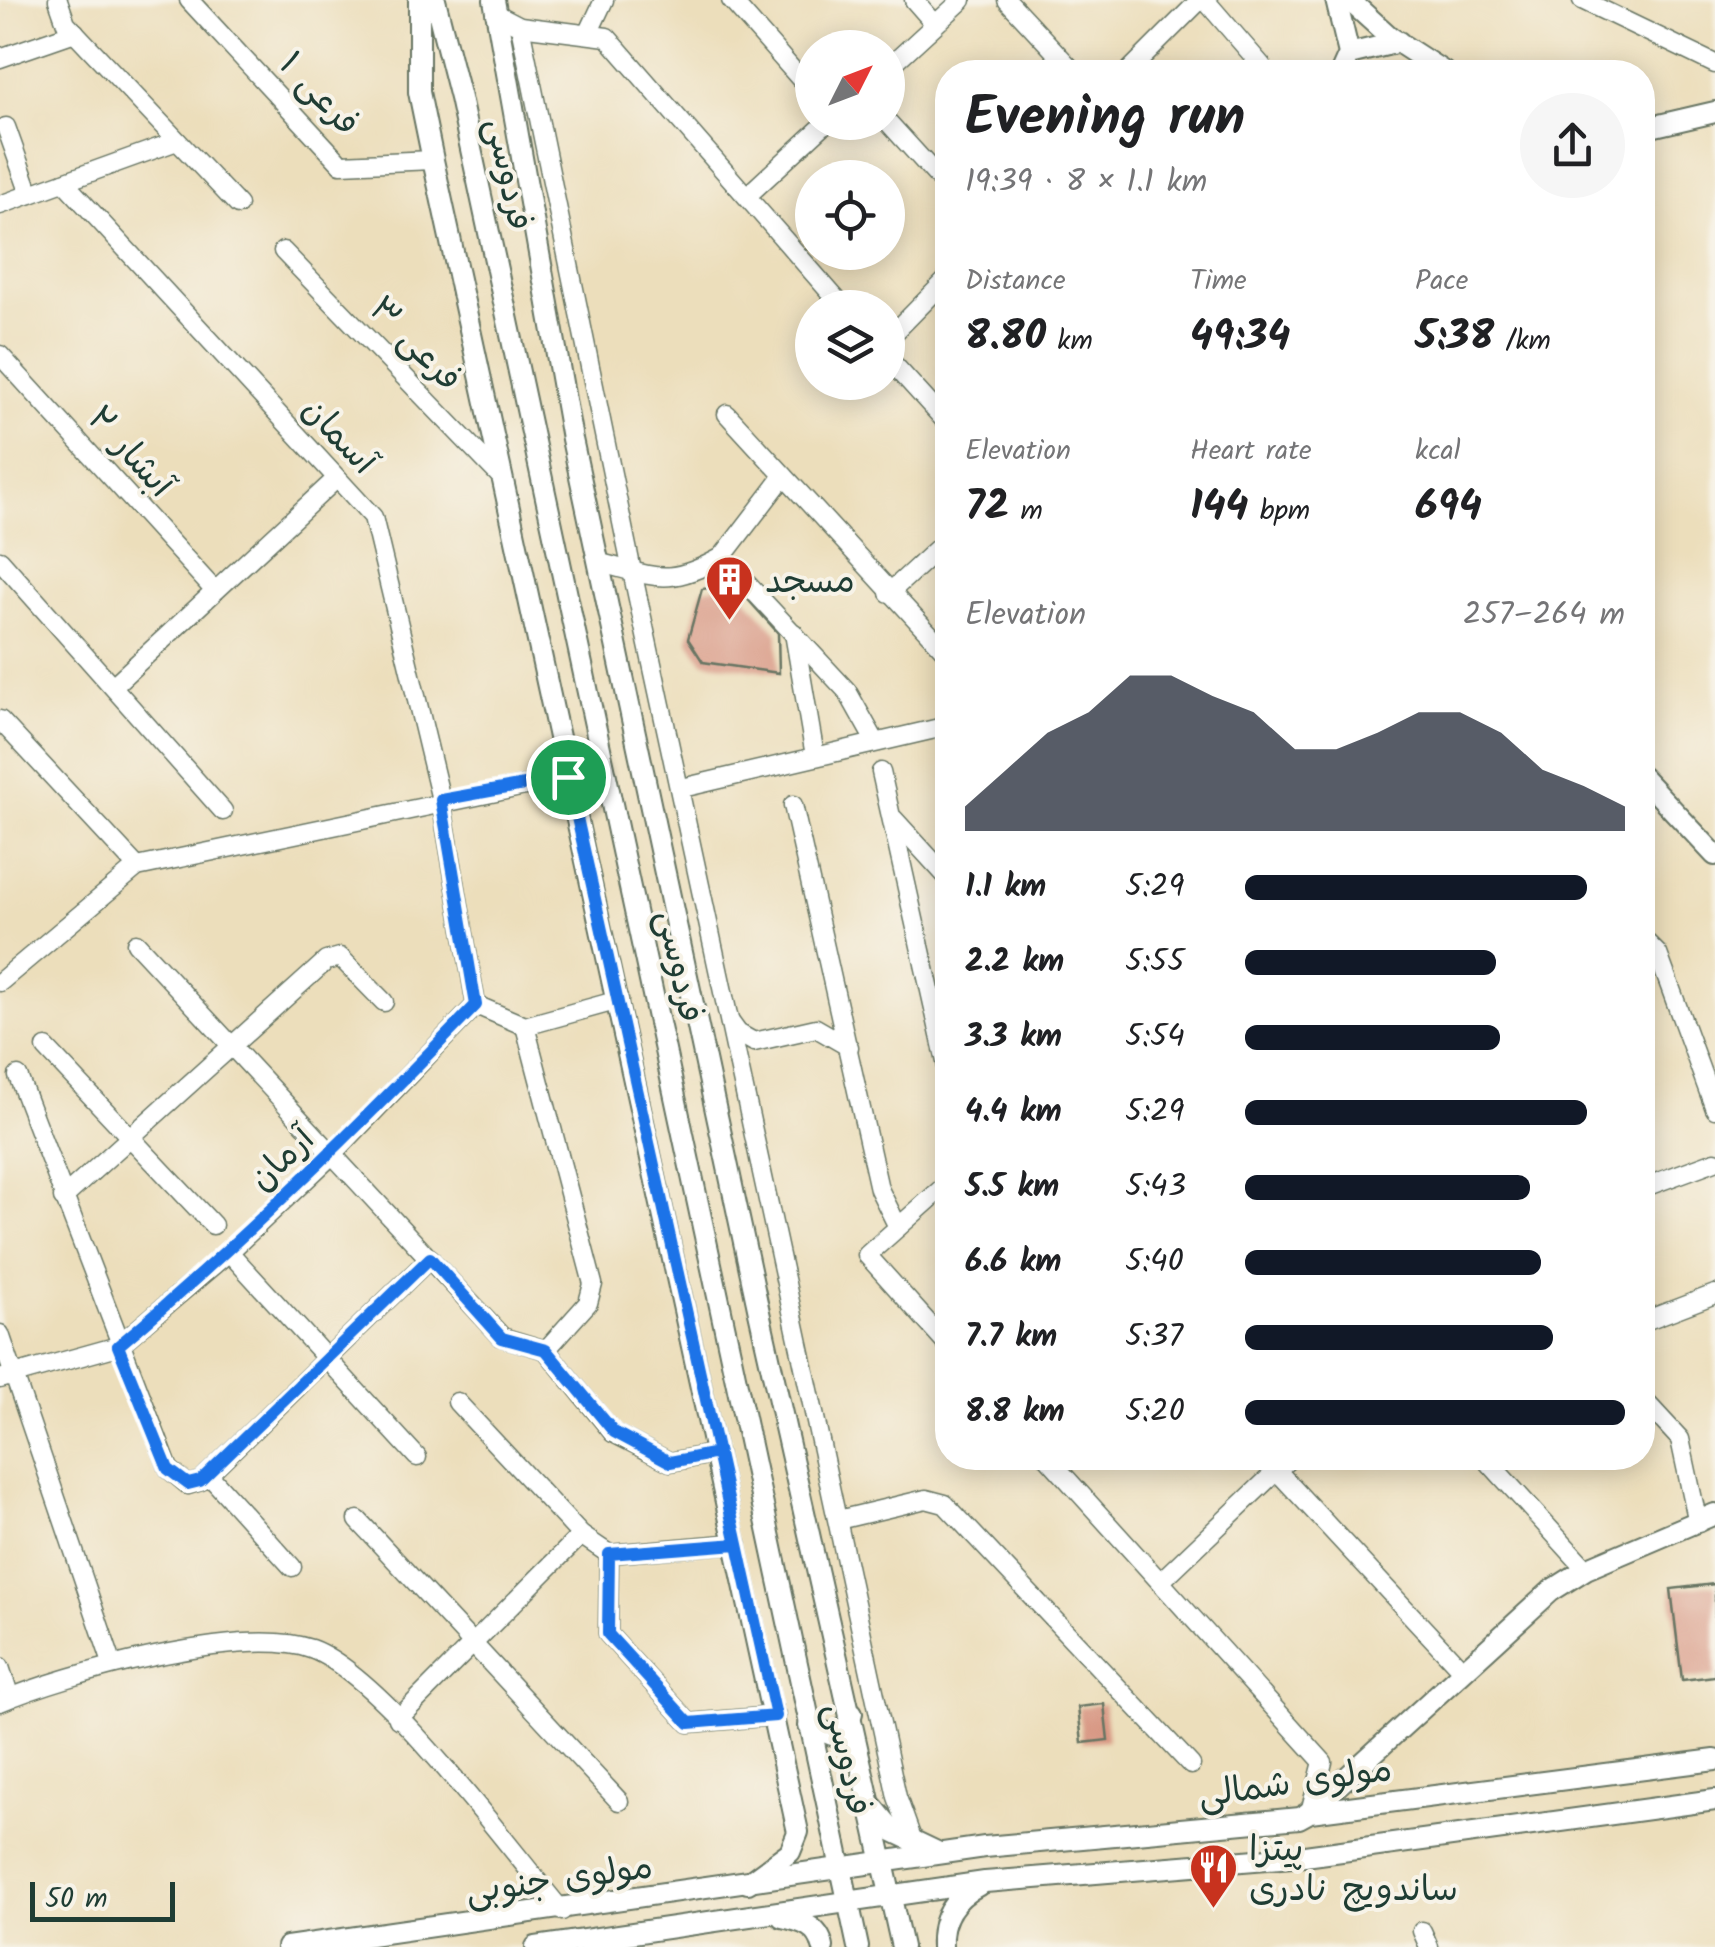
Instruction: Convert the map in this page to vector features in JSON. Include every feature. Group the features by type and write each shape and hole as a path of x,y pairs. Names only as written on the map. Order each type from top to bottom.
{"street":[{"path":"58,0 75,32 238,205"},
{"name":"فرعی ۱","path":"189,0 341,164 433,160"},
{"path":"418,0 419,92 433,160 620,1000 798,1832 790,1852 774,1868 748,1884"},
{"name":"فردوسی","path":"434,0 460,98 858,1947"},
{"path":"597,36 604,0"},
{"path":"732,0 795,72"},
{"path":"914,0 935,24"},
{"path":"905,52 962,0"},
{"path":"1008,0 1063,60"},
{"path":"1140,60 1203,0 1257,60"},
{"path":"1336,0 1345,60"},
{"path":"1349,0 1426,60"},
{"path":"1582,0 1715,64"},
{"path":"495,6 520,26 597,36 748,195 829,290"},
{"name":"فردوسی","path":"495,6 572,439 759,1312 902,1947"},
{"path":"520,26 632,571 898,1796 914,1844"},
{"path":"0,58 75,32"},
{"path":"1353,60 1400,42"},
{"path":"1655,127 1715,112"},
{"path":"6,128 30,194"},
{"path":"748,195 808,140"},
{"path":"904,140 935,174"},
{"path":"0,205 177,141"},
{"name":"آسمان","path":"64,182 373,517 441,800 476,1005"},
{"name":"فرعی ۳","path":"282,251 503,479"},
{"path":"905,322 935,291"},
{"name":"آبشار ۲","path":"0,355 214,590"},
{"path":"905,377 935,410"},
{"path":"727,414 935,641"},
{"path":"600,563 683,578 722,557 784,476"},
{"path":"112,686 336,480"},
{"path":"889,593 935,551"},
{"path":"722,557 847,691 875,741"},
{"path":"0,560 224,810"},
{"path":"794,632 815,756"},
{"path":"0,720 137,866"},
{"path":"682,788 935,729"},
{"path":"881,772 935,1013"},
{"path":"0,982 137,866 441,800 568,777"},
{"path":"1655,791 1715,855"},
{"path":"793,805 879,1189 898,1227"},
{"path":"892,816 935,864"},
{"path":"670,895 703,890"},
{"path":"136,943 334,1152 502,1338 546,1350 614,1432 670,1462 717,1453"},
{"path":"1655,951 1715,1109"},
{"path":"1655,957 1658,954"},
{"path":"63,1198 326,960 340,958 350,964 384,1002"},
{"path":"476,1005 525,1026 620,1000"},
{"name":"آرمان","path":"118,1346 229,1252 334,1152 476,1005"},
{"path":"730,1022 738,1033 754,1042 816,1028 849,1047"},
{"path":"525,1026 593,1284 588,1303 546,1350"},
{"path":"46,1048 213,1224"},
{"path":"18,1076 168,1469 188,1484 208,1474 430,1258"},
{"path":"1655,1183 1715,1160"},
{"path":"935,1194 866,1255 935,1331"},
{"path":"229,1252 418,1457"},
{"path":"1655,1317 1715,1294"},
{"path":"0,1334 7,1376 112,1663"},
{"path":"7,1376 118,1346"},
{"path":"457,1402 581,1535 609,1554 737,1544"},
{"path":"1305,1815 1551,1591 1586,1569 1707,1519 1680,1439 1655,1412"},
{"path":"1059,1470 1324,1762 1305,1815 1304,1856"},
{"path":"1160,1582 1270,1470"},
{"path":"1285,1470 1462,1670"},
{"path":"1496,1470 1586,1569"},
{"path":"208,1474 292,1567"},
{"path":"838,1520 926,1499 945,1504 1192,1765"},
{"path":"358,1520 619,1801"},
{"path":"398,1719 581,1535"},
{"path":"609,1554 608,1634 689,1723 776,1716"},
{"path":"0,1667 5,1700 112,1663 256,1643 310,1649 365,1682 562,1911"},
{"path":"809,1726 832,1735 847,1726 852,1713"},
{"name":"مولوی شمالی","path":"839,1868 985,1846 1242,1824 1715,1760"},
{"name":"مولوی شمالی","path":"848,1900 985,1882 1304,1856 1715,1800"},
{"path":"871,1804 893,1830 914,1844 944,1855"},
{"path":"1242,1824 1244,1862"},
{"name":"مولوی جنوبی","path":"288,1947 562,1911 839,1868"},
{"path":"942,1947 945,1922 954,1903 985,1882"},
{"name":"مولوی جنوبی","path":"536,1947 848,1900"},
{"path":"770,1914 805,1922 821,1936 823,1947"}],"building":[{"name":"مسجد","path":"734,584 778,633 779,673 703,662 688,639 702,589"},
{"path":"1715,1584 1715,1676 1682,1680 1671,1589"},
{"path":"1104,1704 1108,1740 1082,1743 1078,1707"}],"place":[{"name":"مسجد","path":"730,622"},
{"name":"پیتزا ساندویچ نادری","path":"1214,1910"}],"route":[{"path":"568,777 776,1716 689,1723 608,1634 609,1554 737,1544 717,1453 670,1462 614,1432 546,1350 502,1338 430,1258 200,1481 188,1484 168,1469 118,1346 229,1252 334,1152 476,1005 441,800 568,777"}]}
